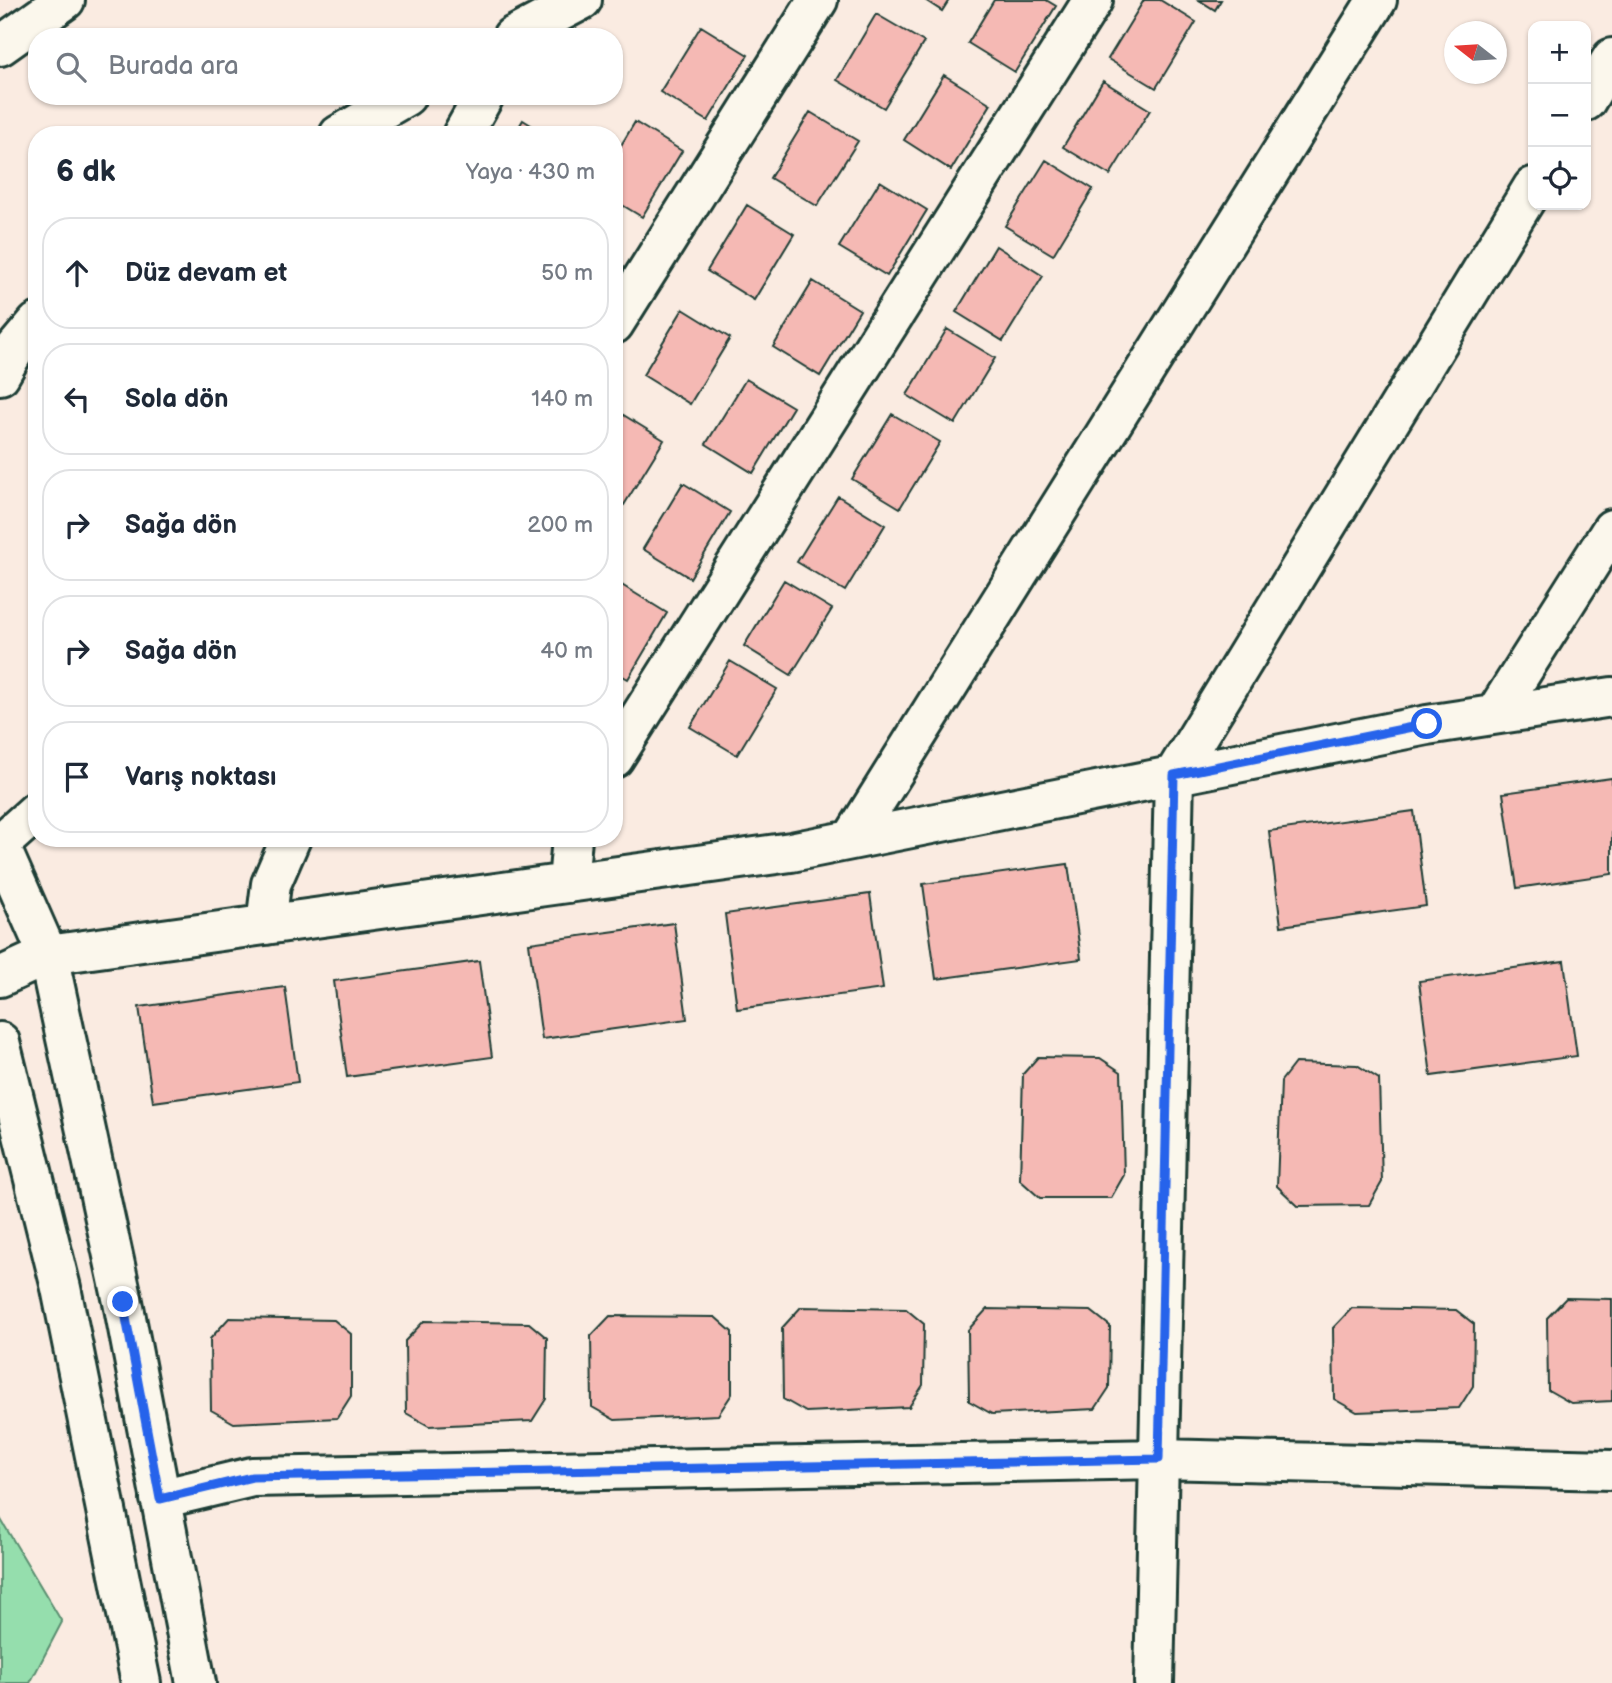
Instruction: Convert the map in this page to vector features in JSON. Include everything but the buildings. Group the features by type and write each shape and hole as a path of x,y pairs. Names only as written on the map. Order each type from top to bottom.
{"main road":[{"path":"0,47 65,0"},
{"path":"529,28 582,0"},
{"path":"623,310 818,0"},
{"path":"623,744 1093,0"},
{"path":"852,839 1377,0"},
{"path":"1591,93 1612,58"},
{"path":"354,126 391,105"},
{"path":"466,126 479,105"},
{"path":"1154,1683 1174,775 1528,195"},
{"path":"0,375 15,349 28,334"},
{"path":"1495,714 1612,529"},
{"path":"0,977 48,955 790,852 1427,724 1612,697"},
{"path":"28,819 0,845 48,955 123,1302 196,1683"},
{"path":"266,925 271,884 287,847"},
{"path":"568,883 571,847"},
{"path":"0,1042 61,1288 141,1683"},
{"path":"160,1499 252,1477 1159,1459 1612,1470"}],"green space":[{"path":"0,1518 62,1622 30,1683 0,1683"}],"route":[{"path":"123,1302 160,1499 252,1477 1159,1459 1174,775 1427,724"}]}
